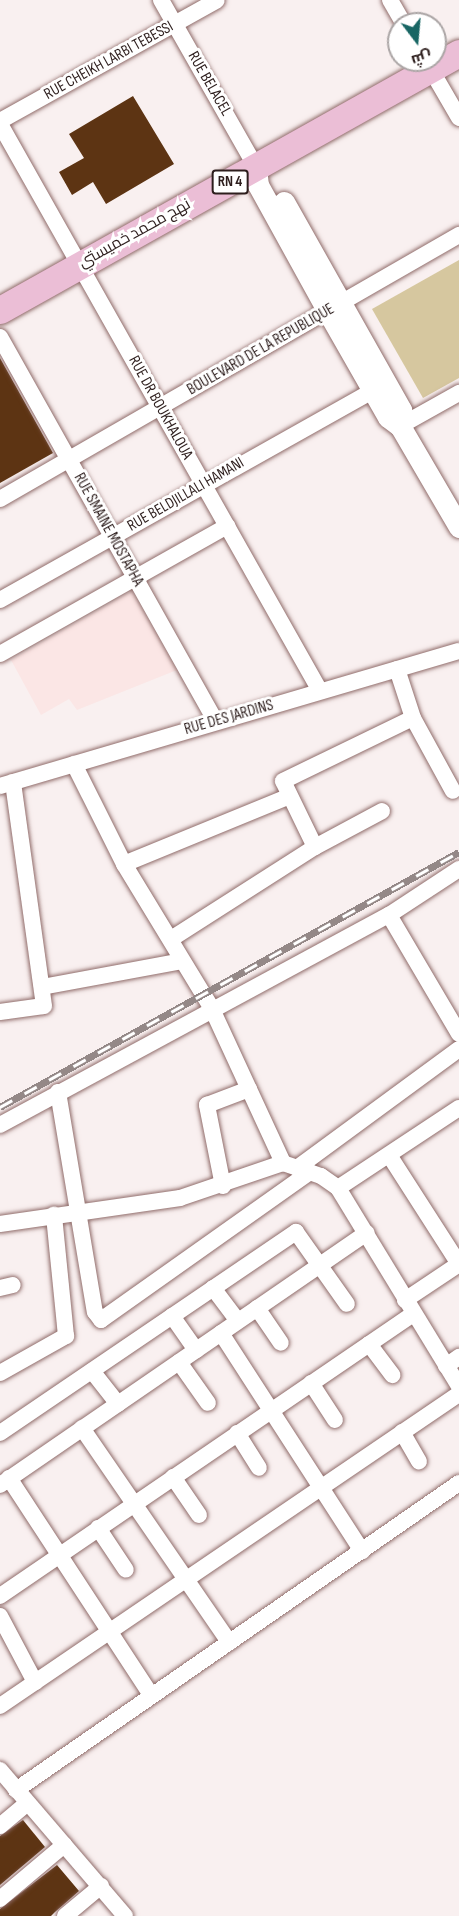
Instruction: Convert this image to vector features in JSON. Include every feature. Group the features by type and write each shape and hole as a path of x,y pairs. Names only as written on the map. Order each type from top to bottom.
{"main road":[{"name":"نهج محمد خميستي","path":"0,310 256,167 416,72"}],"street":[{"name":"RUE BELACEL","path":"161,0 256,167"},
{"name":"RUE CHEIKH LARBI TEBESSI","path":"0,122 217,0"},
{"path":"432,72 459,118"},
{"name":"RUE DR BOUKHALOUA","path":"0,122 320,691"},
{"path":"256,167 258,185 401,410 400,426"},
{"name":"BOULEVARD DE LA REPUBLIQUE","path":"0,499 459,235"},
{"path":"335,308 373,391 388,417 400,426 459,527"},
{"name":"RUE SMAINE MOSTAPHA","path":"0,337 216,722"},
{"name":"RUE BELDJILLALI HAMANI","path":"0,600 203,483 373,391"},
{"path":"400,426 459,393"},
{"path":"0,654 227,526"},
{"name":"RUE DES JARDINS","path":"6,784 459,651"},
{"path":"398,669 413,718 453,791"},
{"path":"315,847 283,781 413,718"},
{"path":"74,764 124,864 212,1010 249,1089 296,1168 338,1188 367,1233 409,1307 453,1361 459,1386"},
{"path":"0,1012 44,1006 6,784"},
{"path":"124,864 290,796"},
{"path":"171,939 315,847 382,812"},
{"path":"0,1125 389,915 459,869"},
{"path":"389,915 459,1034"},
{"path":"42,987 182,961"},
{"path":"58,1092 81,1210 95,1312 97,1318 106,1319 296,1168 459,1048"},
{"path":"223,1186 207,1105 249,1089"},
{"path":"338,1188 459,1108"},
{"path":"0,1596 369,1344 459,1264 389,1155"},
{"path":"0,1224 81,1210 180,1198 296,1168"},
{"path":"0,1373 66,1336 54,1215"},
{"path":"0,1433 296,1232 347,1304"},
{"path":"151,1695 60,1555 5,1482 367,1233"},
{"path":"213,1288 238,1321"},
{"path":"257,1308 281,1343"},
{"path":"172,1317 196,1350"},
{"path":"221,1333 362,1551"},
{"path":"369,1344 392,1375"},
{"path":"179,1362 208,1403"},
{"path":"92,1371 118,1404"},
{"path":"311,1383 335,1420"},
{"path":"0,1706 459,1394"},
{"path":"82,1428 136,1502 229,1642"},
{"path":"402,1432 419,1462"},
{"path":"237,1433 259,1468"},
{"path":"173,1477 200,1515"},
{"path":"0,1826 21,1796 151,1695 459,1483"},
{"path":"98,1528 126,1570"},
{"path":"0,1616 35,1682"},
{"path":"0,1770 125,1916"},
{"path":"0,1899 64,1845"},
{"path":"65,1916 101,1886"}],"shaded area":[{"path":"459,260 459,378 423,398 372,309"},
{"path":"132,591 177,670 77,710 69,699 41,715 11,660"}],"building":[{"path":"133,96 174,164 106,204 93,182 72,195 59,172 84,158 69,134"},
{"path":"0,358 53,453 0,483"},
{"path":"23,1820 45,1847 0,1885 0,1836"},
{"path":"57,1865 79,1891 51,1916 0,1916 0,1909"}],"railway":[{"path":"0,1107 459,852"}]}
